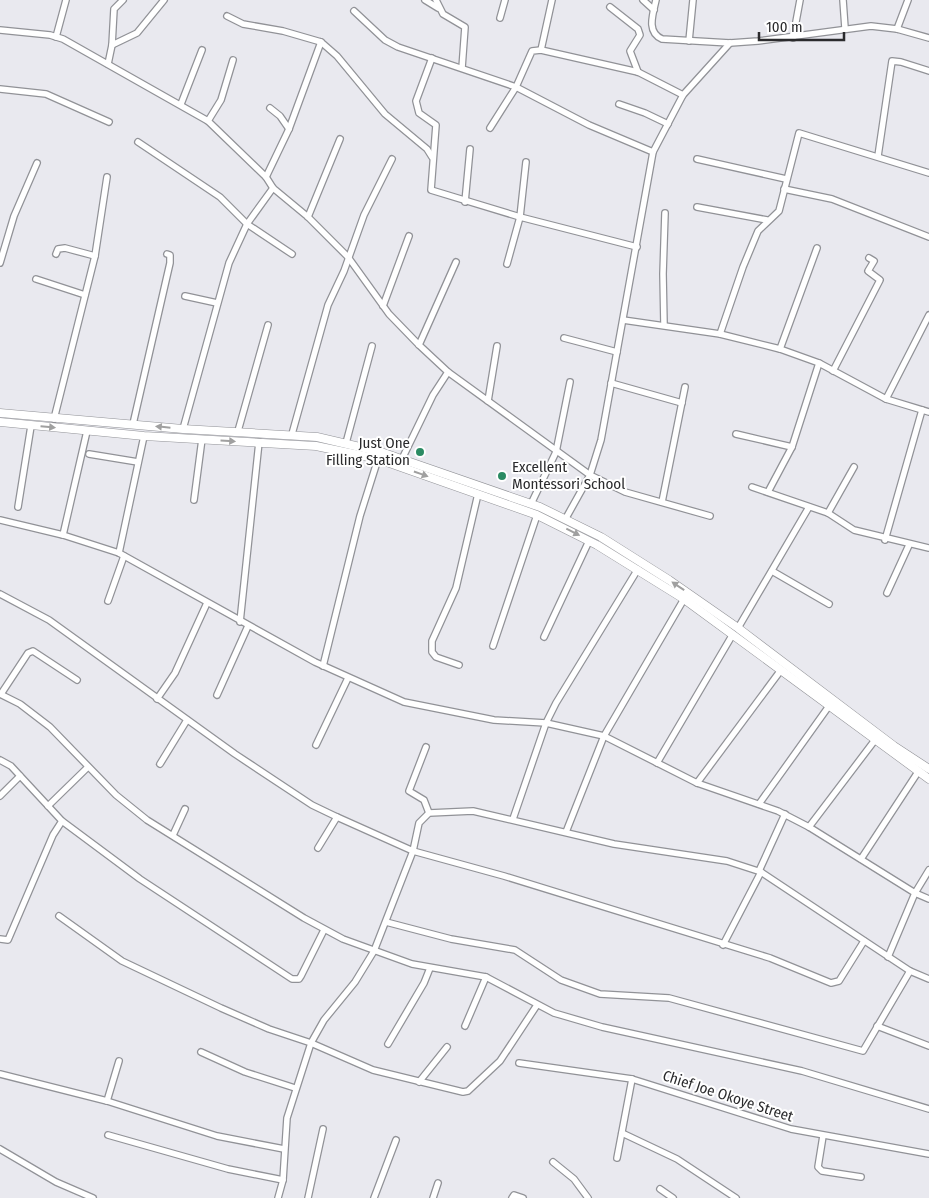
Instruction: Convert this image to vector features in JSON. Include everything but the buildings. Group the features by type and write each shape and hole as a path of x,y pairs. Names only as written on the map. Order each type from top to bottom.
{"main road":[{"path":"0,413 183,430 292,434 346,443 402,459 531,504 566,518 641,561 894,746 929,769"},
{"path":"0,422 144,436 316,446 378,459 537,515 589,541 638,569 736,631 781,670 929,779"}],"street":[{"path":"56,37 66,0"},
{"path":"108,64 112,45 114,9 123,0"},
{"path":"112,45 137,33 164,0"},
{"path":"425,0 438,8 443,14 465,27 462,68"},
{"path":"436,0 438,8"},
{"path":"500,18 504,0"},
{"path":"541,50 552,0"},
{"path":"643,0 654,10"},
{"path":"656,0 652,28 656,37 730,43 793,38 845,28 871,26 897,29 929,38"},
{"path":"689,40 693,0"},
{"path":"793,38 800,0"},
{"path":"843,0 845,28"},
{"path":"897,29 908,0"},
{"path":"610,6 638,29 640,35 630,51 638,72"},
{"path":"354,11 385,40 398,47 516,87 589,125 653,152"},
{"path":"227,16 260,28 282,31 321,42 337,56 385,114 421,143 432,157"},
{"path":"0,30 56,37 181,104 208,121 266,177 274,188 308,217 348,257 383,306 419,346 448,372 590,475 625,492 710,516"},
{"path":"266,177 289,129 321,42"},
{"path":"566,518 590,475 601,440 653,152 683,95 730,43"},
{"path":"181,104 202,50"},
{"path":"490,128 516,87 529,54 541,50 638,72 683,95"},
{"path":"432,58 416,101 419,113 436,125 432,157 431,190 520,217 637,247"},
{"path":"208,121 221,100 233,60"},
{"path":"878,156 892,62 901,62 929,71"},
{"path":"0,89 46,94 109,122"},
{"path":"619,104 646,113 668,124"},
{"path":"270,108 280,116 289,129"},
{"path":"720,334 743,267 758,231 779,211 799,133 929,173"},
{"path":"308,217 340,139"},
{"path":"138,142 220,197 247,224 292,254"},
{"path":"466,202 470,149"},
{"path":"292,434 328,305 344,271 364,215 392,159"},
{"path":"697,159 786,179"},
{"path":"507,264 520,217 526,162"},
{"path":"0,263 14,216 38,163"},
{"path":"54,419 95,256 107,177"},
{"path":"183,430 229,263 247,224 274,188"},
{"path":"784,189 832,199 929,237"},
{"path":"697,207 768,220"},
{"path":"664,325 663,274 666,213"},
{"path":"383,306 410,236"},
{"path":"56,254 58,249 65,248 95,256"},
{"path":"780,349 817,248"},
{"path":"133,424 170,263 170,255 167,254"},
{"path":"834,370 880,280 868,271 874,261 869,258"},
{"path":"419,346 456,262"},
{"path":"36,279 85,294"},
{"path":"185,296 217,303"},
{"path":"886,399 929,315"},
{"path":"623,320 720,334 780,349 834,370 886,399 929,412"},
{"path":"238,431 268,325"},
{"path":"564,338 617,352"},
{"path":"346,443 372,346"},
{"path":"488,401 497,346"},
{"path":"768,492 792,447 819,363"},
{"path":"402,459 433,395 448,372"},
{"path":"531,504 556,452 570,382"},
{"path":"611,383 682,403"},
{"path":"662,502 685,387"},
{"path":"885,540 922,410"},
{"path":"18,507 31,426"},
{"path":"63,535 87,431"},
{"path":"736,434 792,447"},
{"path":"108,601 122,555 144,436"},
{"path":"194,500 202,439"},
{"path":"240,622 259,442"},
{"path":"89,454 138,462"},
{"path":"323,666 360,516 378,459"},
{"path":"828,513 854,467"},
{"path":"752,487 828,513 854,530 885,540 929,548"},
{"path":"459,664 436,657 432,652 432,641 456,588 478,494"},
{"path":"657,763 809,507"},
{"path":"493,646 537,515"},
{"path":"0,520 63,535 122,555 240,622 323,666 404,702 494,720 546,723 604,736 697,783 785,814 809,827 915,894 929,899"},
{"path":"544,637 589,541"},
{"path":"887,593 909,545"},
{"path":"513,819 546,723 638,569"},
{"path":"772,571 829,604"},
{"path":"0,594 49,620 157,699 312,805 413,850 770,958 835,983 864,941"},
{"path":"566,832 604,736 684,599"},
{"path":"157,699 175,673 207,603"},
{"path":"217,695 248,626"},
{"path":"77,680 33,651 28,653 0,694 20,704 50,727 88,767 140,815 324,930 374,951 430,968 456,970 486,977 554,1013 602,1027 802,1071 929,1109"},
{"path":"697,783 781,670"},
{"path":"316,745 348,678"},
{"path":"759,804 829,706"},
{"path":"160,764 187,720"},
{"path":"809,827 875,740"},
{"path":"426,747 409,791 424,800 429,813"},
{"path":"0,760 11,766 62,821 140,878 292,979 299,979 301,976 324,930"},
{"path":"48,806 88,767"},
{"path":"861,859 918,772"},
{"path":"1,792 20,776"},
{"path":"172,835 185,809"},
{"path":"278,1198 283,1180 287,1118 311,1042 324,1020 355,982 374,951 413,850 420,823 429,813 473,811 614,844 727,861 760,871 888,957 910,971 929,979"},
{"path":"723,945 760,871 785,814"},
{"path":"318,848 337,817"},
{"path":"0,939 8,940 53,835 62,821"},
{"path":"888,957 915,894 929,870"},
{"path":"59,916 122,961 269,1029 311,1042 373,1070 463,1092 468,1092 500,1061 537,1005"},
{"path":"386,922 446,938 515,950 561,980 600,994 670,998 862,1051 910,971"},
{"path":"388,1044 424,983 430,968"},
{"path":"465,1026 486,977"},
{"path":"877,1026 929,1046"},
{"path":"419,1082 447,1047"},
{"path":"201,1052 244,1072 295,1088"},
{"path":"107,1101 119,1061"},
{"name":"Chief Joe Okoye Street","path":"519,1063 632,1079 791,1129 929,1154"},
{"path":"0,1074 107,1101 198,1131 284,1149"},
{"path":"617,1158 632,1079"},
{"path":"308,1198 324,1129"},
{"path":"622,1133 678,1160 736,1198"},
{"path":"108,1135 228,1169 283,1180"},
{"path":"823,1136 818,1167 822,1170 861,1177"},
{"path":"374,1198 396,1140"},
{"path":"0,1149 56,1182 93,1198"},
{"path":"553,1162 574,1179 586,1197"},
{"path":"433,1198 438,1183"},
{"path":"660,1189 673,1198"},
{"path":"512,1198 514,1195 523,1198"}],"place":[{"name":"Just One Filling Station","path":"420,452"},
{"name":"Excellent Montessori School","path":"502,476"}]}
